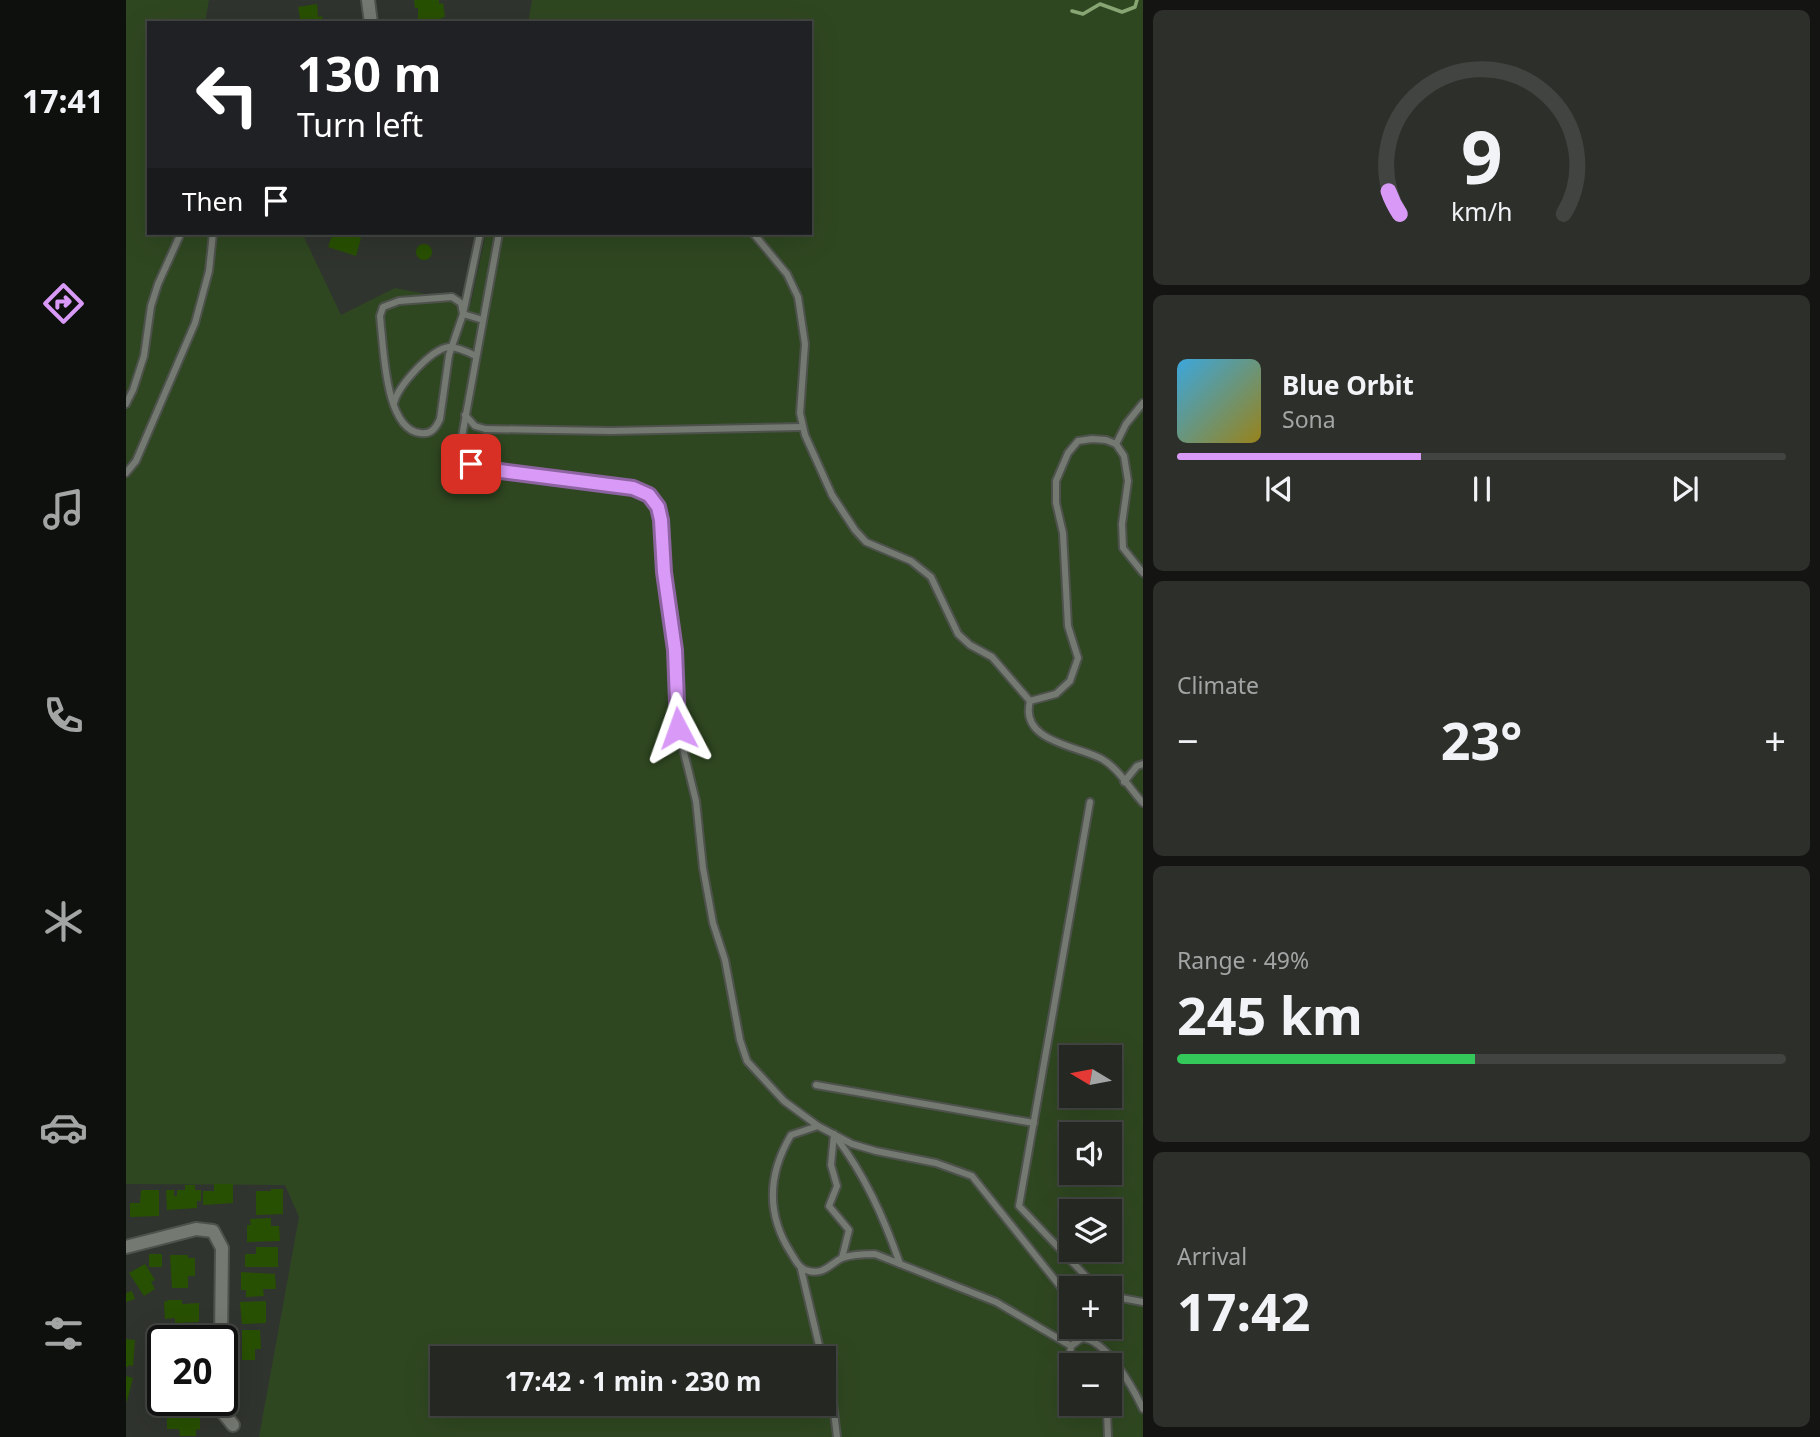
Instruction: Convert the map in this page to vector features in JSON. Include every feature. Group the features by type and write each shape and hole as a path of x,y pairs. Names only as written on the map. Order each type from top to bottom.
{"street":[{"path":"368,0 371,21"},
{"path":"126,1247 196,1229 214,1231 222,1248 222,1325"},
{"path":"226,1416 233,1425"}],"lane":[{"path":"126,404 144,356 151,306 158,284 180,235"},
{"path":"126,472 136,461 195,323 209,271 213,235"},
{"path":"463,314 461,303 452,297 399,301 383,307 380,327 394,407 402,424 412,431 421,434 436,428 440,419 449,355 463,314 480,235"},
{"path":"499,235 461,442 464,457 471,464 485,469 633,488 649,495 658,507 675,650 678,728 696,801 703,868 713,923 725,960 740,1040 747,1061 784,1101 834,1135 876,1151 936,1163 972,1176 1059,1285"},
{"path":"755,235 787,274 798,297 804,344 800,413 803,427 832,495 866,542 911,561 931,577 958,634 970,645 992,657 1030,701"},
{"path":"463,314 483,320"},
{"path":"394,407 399,390 407,379 443,348 453,347 476,356"},
{"path":"1116,444 1126,424 1143,403"},
{"path":"466,415 475,426 485,429 803,427"},
{"path":"1030,701 1056,695 1070,681 1078,658 1068,626 1063,533 1056,503 1056,481 1068,453 1078,441 1092,439 1116,444 1124,456 1128,481 1122,524 1123,548 1143,573"},
{"path":"1030,701 1028,707 1031,721 1044,736 1102,759 1118,772 1143,803"},
{"path":"1124,782 1137,766 1143,764"},
{"path":"1086,1276 1019,1206 1090,802"},
{"path":"816,1085 1034,1123"},
{"path":"818,1126 791,1135 779,1156 772,1195 774,1219 801,1269 819,1346"},
{"path":"834,1135 831,1165 837,1186 829,1206 849,1230 842,1258"},
{"path":"834,1135 867,1183 900,1264"},
{"path":"801,1269 811,1272 824,1271 842,1258 857,1254 875,1254 996,1302 1071,1346"},
{"path":"1122,1298 1143,1302"},
{"path":"1070,1353 1071,1346 1081,1339"},
{"path":"1087,1339 1105,1350 1143,1409"},
{"path":"835,1416 837,1437"},
{"path":"1108,1416 1108,1437"}],"green space":[{"path":"126,0 209,0 205,21 147,21 147,235 303,235 341,315 395,288 471,303 486,235 812,235 812,21 528,21 532,0 1143,0 1143,1437 259,1437 299,1217 285,1185 126,1184"}],"building":[{"path":"414,0 439,0 439,4 443,3 445,17 441,18 442,21 418,21 418,8 415,8"},
{"path":"317,4 318,17 322,16 323,21 297,21 300,18 298,7"},
{"path":"332,235 361,238 356,256 328,247"},
{"path":"421,244 427,244 432,252 430,258 421,260 416,255 416,249"},
{"path":"214,1184 233,1184 233,1203 203,1205 203,1191 214,1191"},
{"path":"185,1185 195,1185 195,1190 201,1190 201,1201 197,1201 197,1208 167,1210 166,1190 174,1190 174,1196 177,1196 177,1190 185,1190"},
{"path":"283,1189 283,1214 256,1215 256,1191"},
{"path":"141,1190 159,1190 159,1216 130,1217 130,1203 140,1203"},
{"path":"271,1218 271,1226 279,1226 280,1241 247,1242 247,1225 251,1225 250,1219"},
{"path":"256,1247 278,1247 278,1267 245,1267 245,1254 256,1254"},
{"path":"149,1254 162,1254 162,1267 149,1267"},
{"path":"170,1255 188,1255 188,1258 195,1258 195,1276 188,1276 188,1288 172,1288"},
{"path":"145,1264 155,1280 151,1282 155,1289 144,1296 129,1273"},
{"path":"241,1272 275,1274 276,1289 263,1289 264,1296 246,1297 246,1290 241,1290"},
{"path":"132,1291 135,1299 126,1302 126,1293"},
{"path":"182,1300 182,1304 199,1303 199,1322 175,1323 175,1318 165,1319 164,1302"},
{"path":"266,1301 266,1323 242,1324 240,1302"},
{"path":"242,1330 260,1330 261,1349 255,1349 255,1360 242,1360"},
{"path":"126,1339 135,1340 133,1366 128,1367 126,1367"},
{"path":"126,1376 133,1378 127,1401 126,1401"},
{"path":"167,1416 200,1416 200,1429 196,1430 196,1436 180,1436 179,1429 167,1429"}],"waterway":[{"path":"1072,11 1083,14 1100,4 1122,12 1135,7 1137,0"}],"route":[{"path":"471,464 485,469 633,488 649,495 658,507 661,520 664,572 675,650 678,728"}]}
